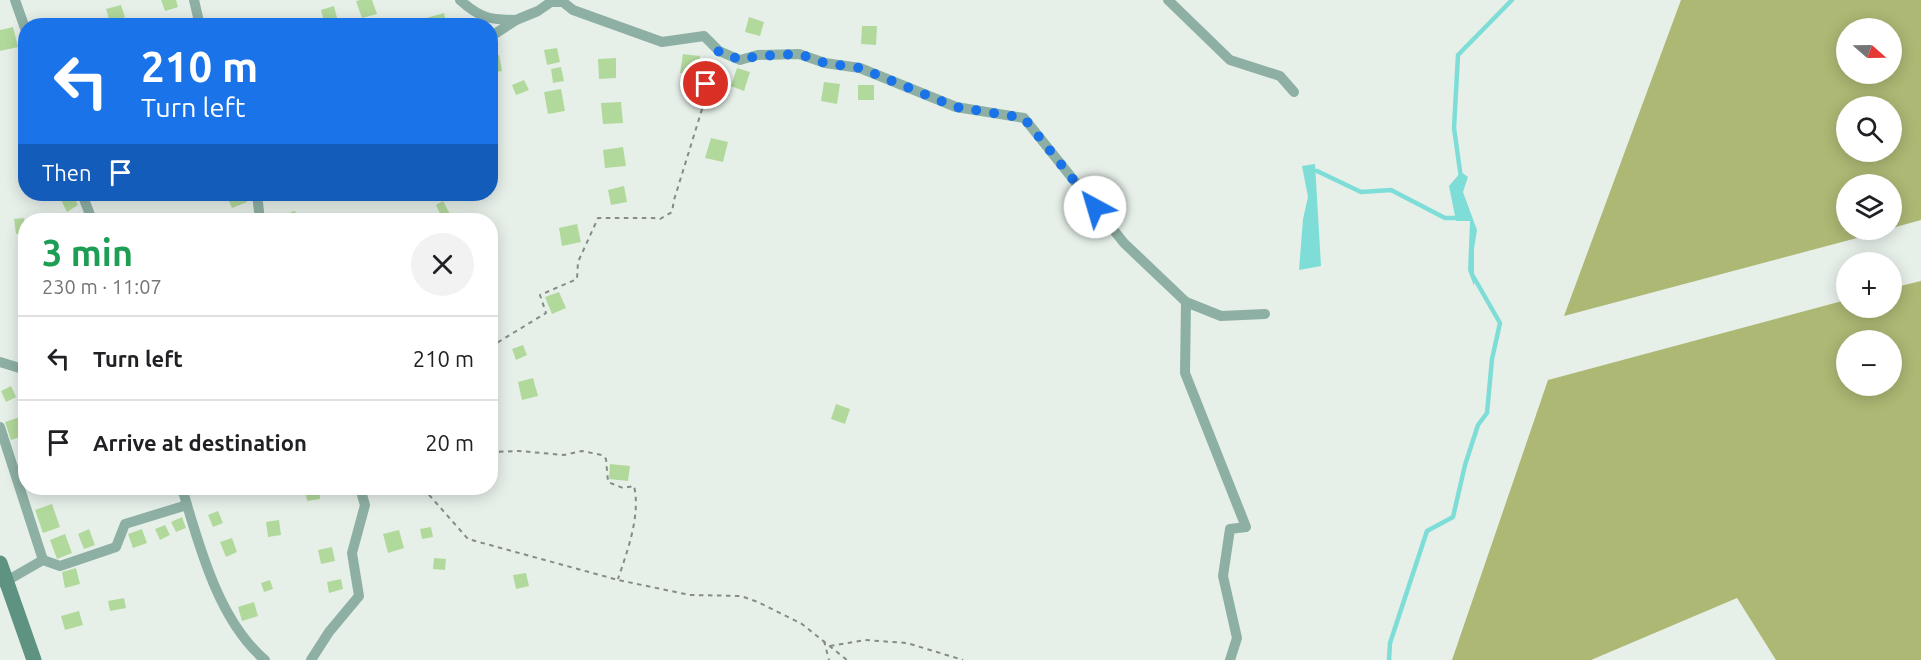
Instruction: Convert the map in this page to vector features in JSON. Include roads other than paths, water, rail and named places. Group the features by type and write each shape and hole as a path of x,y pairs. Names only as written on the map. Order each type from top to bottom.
{"street":[{"path":"15,0 21,18"},
{"path":"194,0 198,18"},
{"path":"460,0 475,14 487,18"},
{"path":"1168,0 1230,60 1280,76 1294,92"},
{"path":"498,32 551,2 563,2 662,42 704,36 719,51 740,60 758,56 799,54 825,63 860,68 956,107 1024,118 1124,243 1186,302 1221,316 1265,314"},
{"path":"498,20 516,20"},
{"path":"1186,302 1185,373 1246,527 1230,529 1223,576 1237,638 1230,660"},
{"path":"0,362 18,368"},
{"path":"0,427 18,483"},
{"path":"22,495 43,560"},
{"path":"184,495 222,604 250,647 265,660"},
{"path":"312,660 329,633 359,596 352,553 365,505 362,495"},
{"path":"3,583 43,560 60,566 116,547 125,524 187,505"},
{"path":"0,563 3,583 33,660"},
{"path":"250,647 253,660"}],"water":[{"path":"1315,164 1321,266 1299,270 1303,219 1308,197 1302,166"},
{"path":"1461,172 1468,177 1463,192 1477,230 1474,249 1474,286 1468,270 1470,221 1456,221 1449,186"}],"waterway":[{"path":"1461,178 1454,128 1458,55 1512,0"},
{"path":"1317,171 1361,192 1391,190 1445,218 1459,218"},
{"path":"1389,660 1390,643 1427,531 1453,517 1465,465 1478,425 1487,413 1492,359 1500,323 1473,276"}]}
